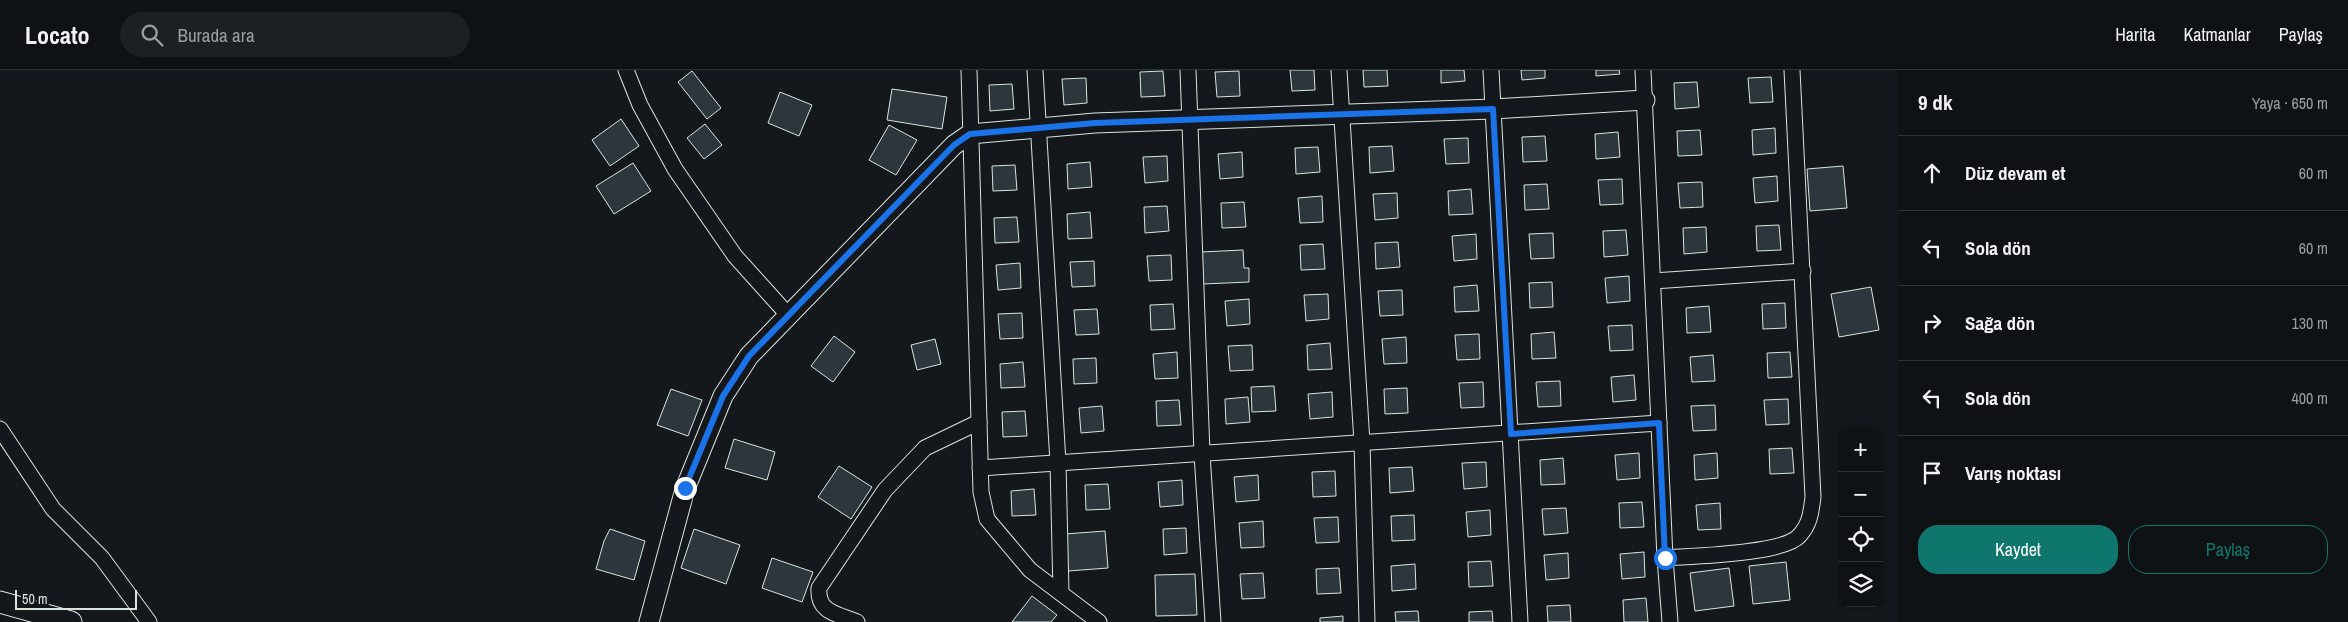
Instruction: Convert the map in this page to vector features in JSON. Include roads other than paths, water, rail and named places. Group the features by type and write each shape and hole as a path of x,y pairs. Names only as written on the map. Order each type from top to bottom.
{"main road":[{"path":"0,602 71,622"}],"street":[{"path":"626,70 640,104 675,169 735,256 789,316"},
{"path":"969,70 980,468 981,492 987,519 1030,570 1099,622"},
{"path":"1035,70 1058,463 1061,593"},
{"path":"1188,70 1202,454 1213,622"},
{"path":"1339,70 1362,443 1367,622"},
{"path":"1491,70 1520,622"},
{"path":"1643,70 1665,558 1670,622"},
{"path":"1665,558 1778,548 1798,538 1810,520 1813,498 1792,70"},
{"path":"649,622 685,488 723,396 749,356 954,145 970,134 1095,123 1493,109 1645,100"},
{"path":"1653,281 1803,271"},
{"path":"857,622 823,608 818,599 819,588 885,490 925,448 979,422"},
{"path":"980,468 1659,423"},
{"path":"0,429 54,509 102,558 150,622"}]}
